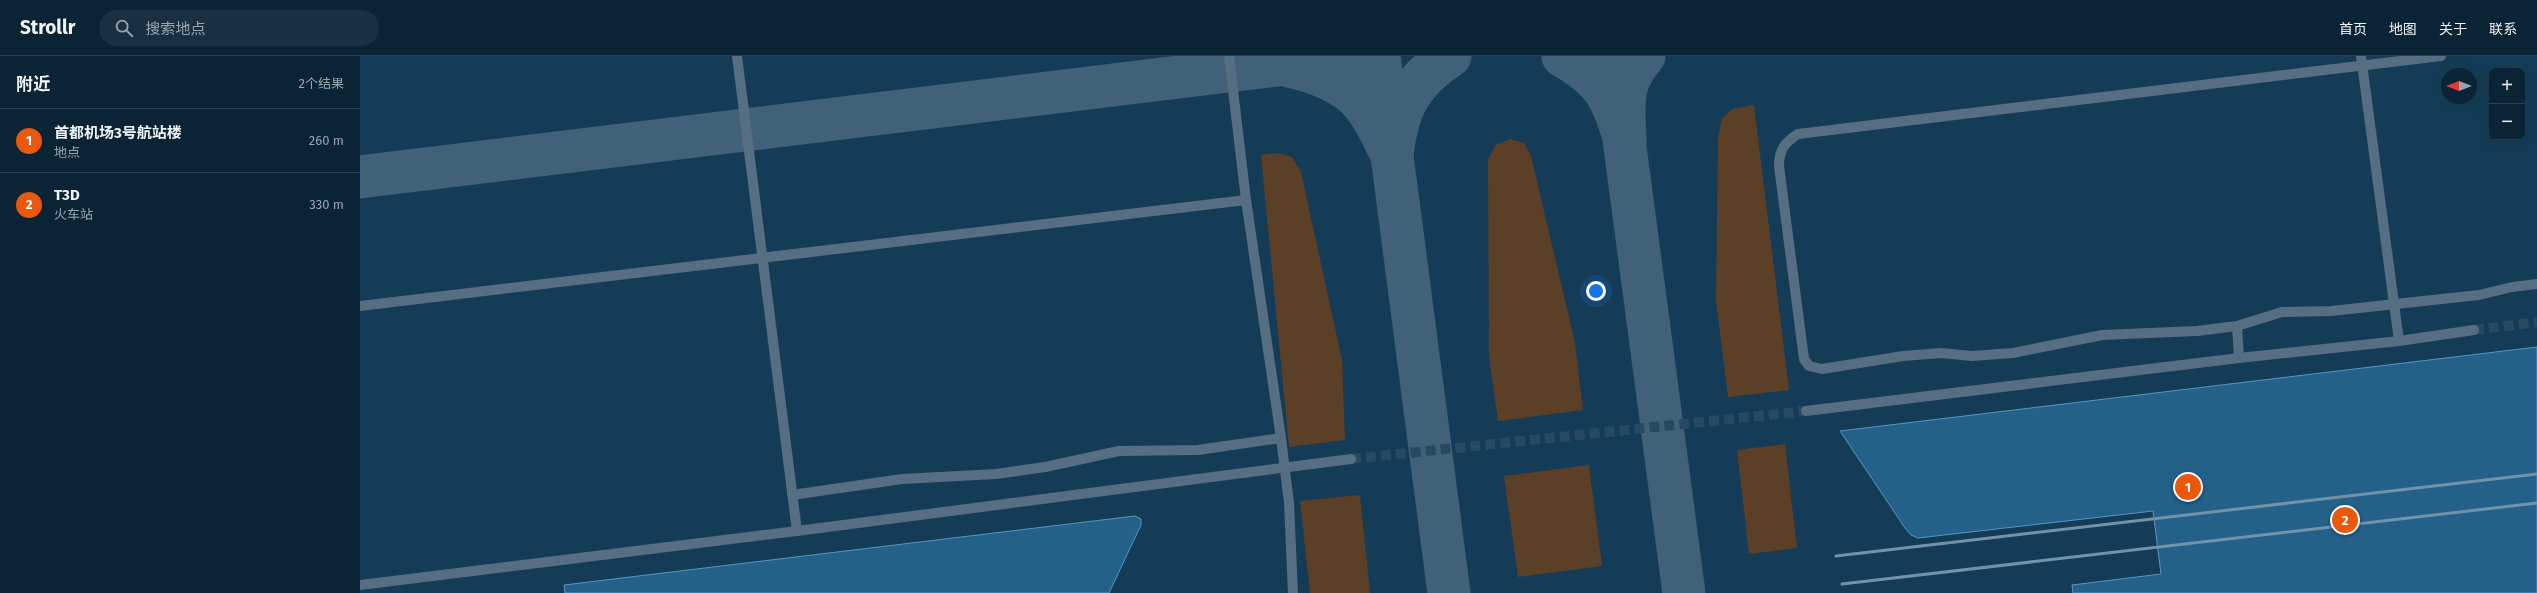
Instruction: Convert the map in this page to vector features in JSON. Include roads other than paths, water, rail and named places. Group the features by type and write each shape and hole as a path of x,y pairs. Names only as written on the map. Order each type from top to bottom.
{"lane":[{"path":"737,56 797,531"},
{"path":"1229,56 1246,200 1281,438 1289,503 1293,593"},
{"path":"2441,56 2362,61 1798,134 1787,141 1779,152 1779,166 1804,360 1809,366 1822,369 1904,356 1941,353 1972,356 2013,353 2102,335 2196,331 2237,326 2282,312 2331,311 2479,295 2512,287 2537,284"},
{"path":"2362,61 2399,341"},
{"path":"360,306 1246,200"},
{"path":"2237,326 2239,358"},
{"path":"1806,411 2239,358 2399,341 2474,330"},
{"path":"792,495 902,479 996,474 1045,467 1120,451 1198,450 1281,438"},
{"path":"360,585 797,531 1351,459"}],"tunnel":[{"path":"2474,330 2537,322"},
{"path":"1351,459 1806,411"}],"railway":[{"path":"1836,556 2537,474"},
{"path":"1842,584 2537,503"}],"place":[{"name":"首都机场3号航站楼","path":"2188,487"},
{"name":"T3D","path":"2345,520"}]}
